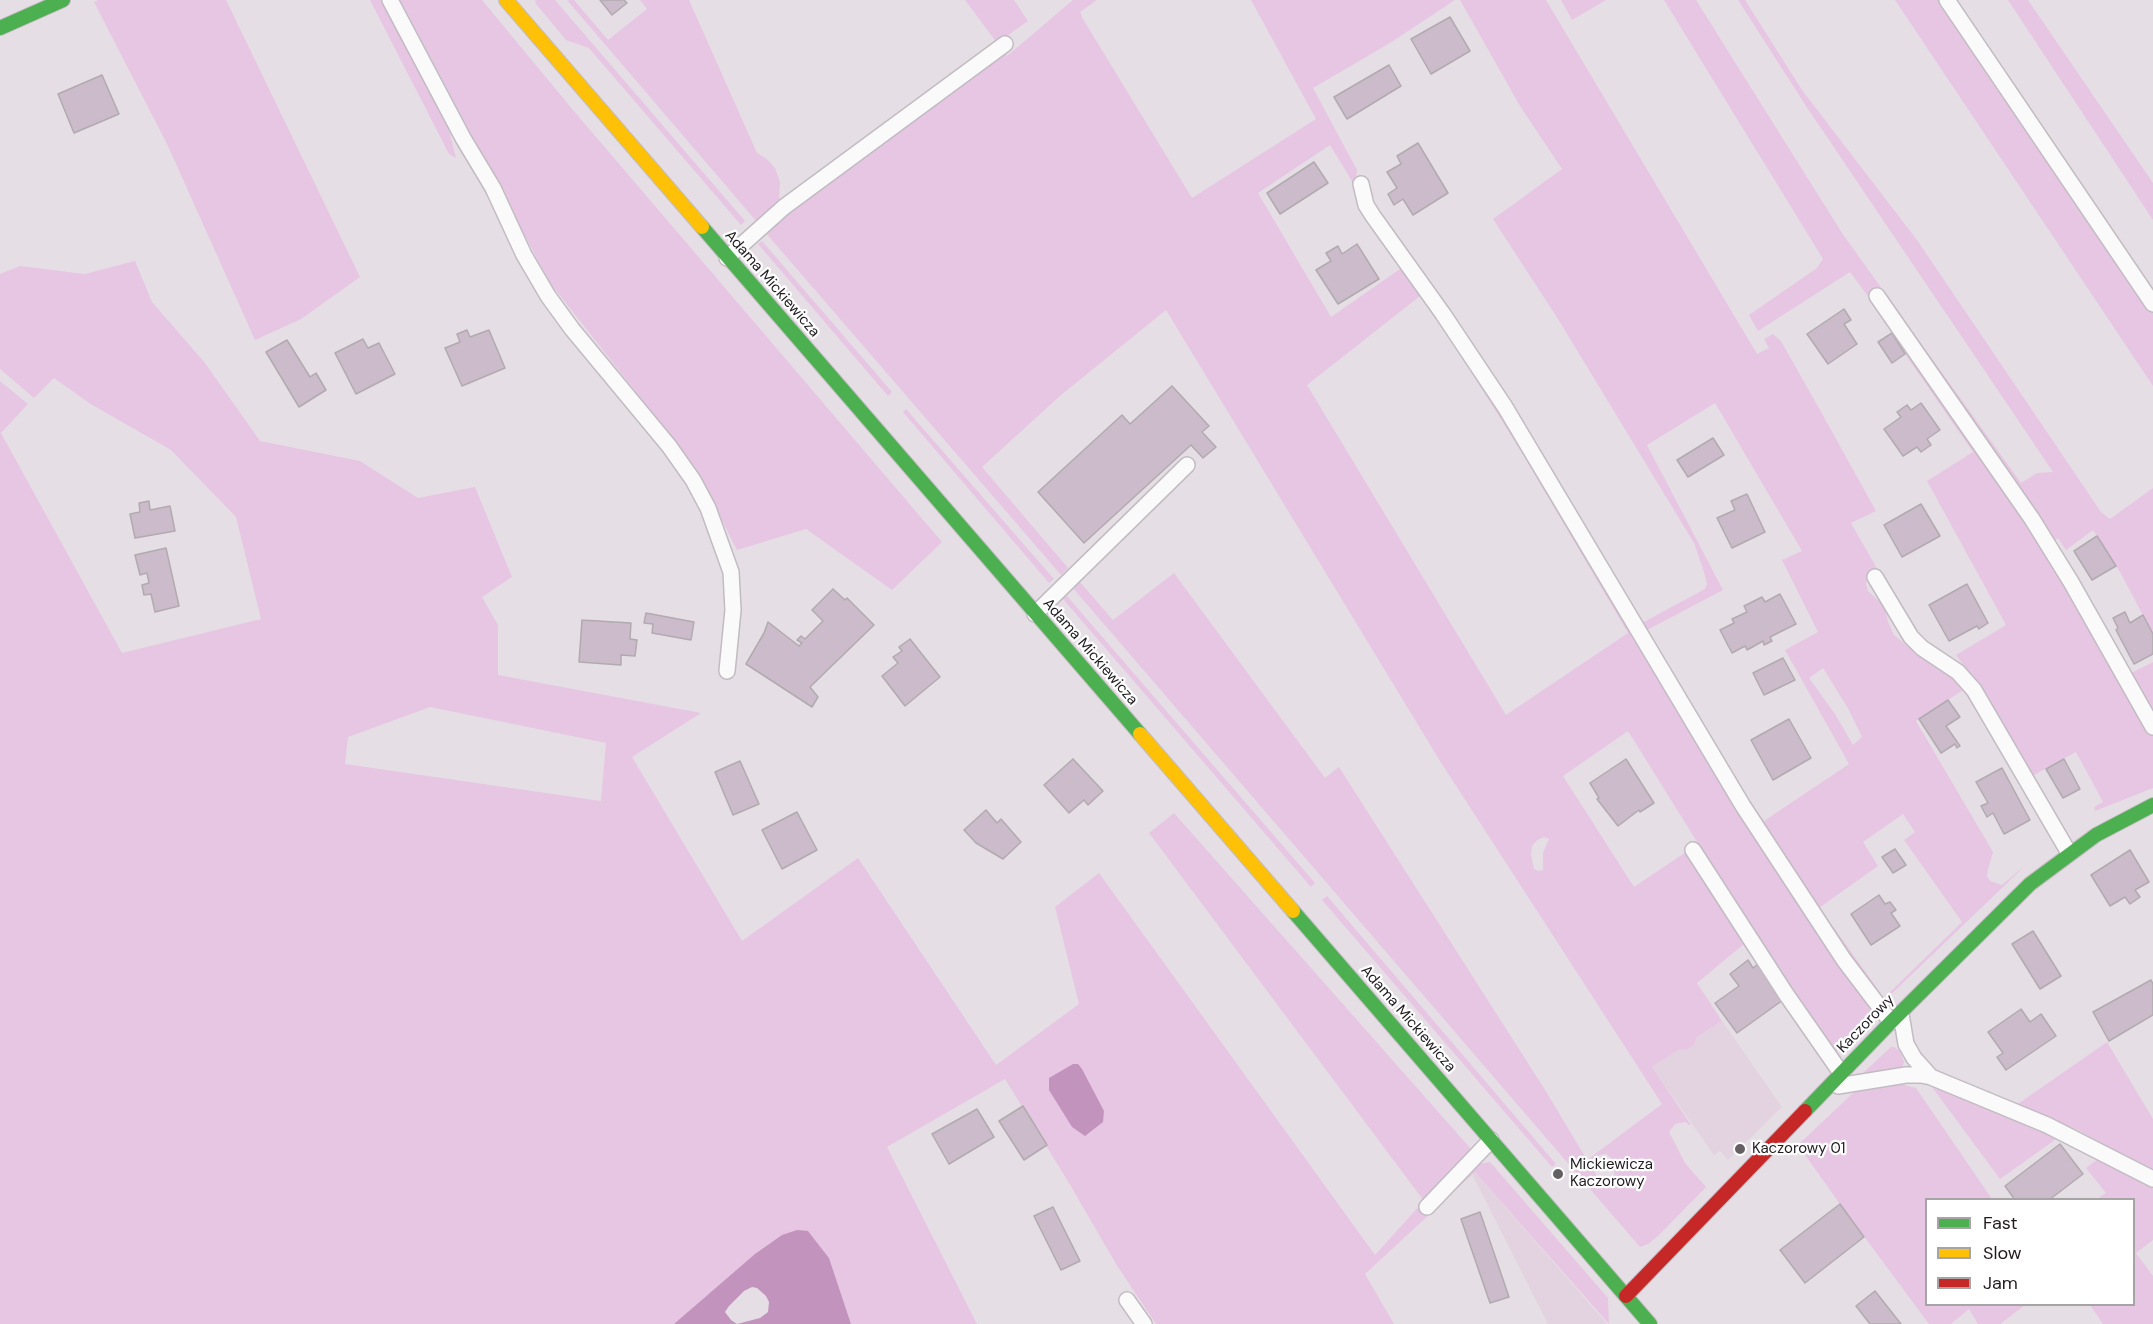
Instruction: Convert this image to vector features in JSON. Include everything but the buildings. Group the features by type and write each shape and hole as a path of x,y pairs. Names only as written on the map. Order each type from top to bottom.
{"street":[{"path":"0,28 63,0"},
{"name":"Adama Mickiewicza","path":"506,0 1650,1324"},
{"name":"Kaczorowy","path":"1626,1296 1841,1073 2030,884 2096,835 2153,806"}],"lane":[{"path":"390,0 463,138 493,188 524,255 548,296 669,446 693,480 708,508 731,572 733,610 727,671"},
{"path":"1947,0 2153,304"},
{"path":"727,258 784,207 1005,44"},
{"path":"1361,184 1366,205 1372,216 1428,292 1505,407 1743,806 1844,960 1896,1017 1914,1058 1931,1077"},
{"path":"1877,296 2032,519 2071,582 2153,727"},
{"path":"1035,614 1187,465"},
{"path":"1875,577 1911,637 1922,648 1958,672 1974,690 2070,853"},
{"path":"1693,850 1786,994 1841,1073"},
{"path":"1827,1088 1906,1075 1931,1077 2047,1125 2153,1179"},
{"path":"1427,1208 1491,1140"},
{"path":"1127,1300 1144,1324"}],"shaded area":[{"path":"98,0 226,0 360,277 301,319 255,340 168,146 94,2"},
{"path":"370,0 383,0 447,122 456,158 449,154"},
{"path":"400,0 482,0 942,542 892,590 806,529 737,550 695,467 550,283"},
{"path":"535,0 555,0 745,221 741,225 589,48 566,40"},
{"path":"567,0 574,0 608,40 647,9 640,0 689,0 757,153 775,168 780,182 779,198 782,200 997,43 1007,56 1073,0 1097,0 1080,12 1083,19 1192,198 1316,119 1251,0 1455,0 1390,43 1313,88 1357,170 1355,186 1330,145 1258,193 1331,317 1403,267 1459,345 1872,1013 1836,1053 1755,935 1628,731 1563,776 1634,887 1686,852 1744,944 1697,983 1722,1021 1697,1037 1694,1045 1688,1049 1678,1050 1652,1067 1691,1125 1686,1122 1675,1124 1669,1132 1685,1163 1706,1187 1659,1235 1640,1247 1072,587 1079,581 1113,620 1174,573 1325,778 1339,767 1547,1093 1587,1160 1662,1104 1440,761 1166,310 1061,395 982,467 1068,568 1061,575 765,232 785,214 778,200 760,222 757,222","holes":["1420,296 1519,448 1628,633 1506,715 1307,385","1544,837 1549,839 1543,853 1543,870 1538,871 1534,869 1531,855 1532,846","1606,1154 1611,1158 1614,1165 1615,1183 1613,1185 1598,1178 1594,1171 1596,1159"]},
{"path":"965,0 1014,0 1028,21 997,43"},
{"path":"1460,0 1546,0 1757,354 1769,348 1764,339 1773,334 1781,341 1876,511 1851,523 1887,586 1874,573 1868,576 1866,584 1868,591 1885,607 1894,635 1960,681 2000,742 1999,749 1963,690 1916,721 1993,852 1987,876 1990,881 2002,885 2029,862 1883,1002 1833,931 1834,928 1884,998 1962,922 1904,840 1915,832 1903,814 1863,842 1878,866 1819,908 1823,914 1821,915 1743,798 1746,797 1764,821 1849,764 1785,650 1818,632 1782,560 1802,551 1715,403 1647,445 1723,590 1647,630 1676,681 1673,680 1510,408 1452,318 1421,276 1424,274 1452,314 1542,454 1642,623 1705,589 1707,584 1694,543 1558,319 1493,219 1562,169 1520,106","holes":["1823,668 1849,710 1862,737 1853,745 1835,714 1809,678"]},
{"path":"1561,0 1606,0 1572,20"},
{"path":"1664,0 1696,0 1842,233 2021,483 2037,473 2053,472 1806,106 1738,0 1745,0 1802,90 1917,240 2101,512 2110,519 2153,488 2153,634 2120,572 2093,530 2066,550 2058,538 2052,543 1850,272 1758,331 1749,315 1817,268 1823,259"},
{"path":"1895,0 1942,0 2153,313 2153,386"},
{"path":"2008,0 2028,0 2153,183 2153,220"},
{"path":"762,241 892,392 888,396 758,244"},
{"path":"135,261 152,302 205,363 260,441 360,461 418,498 475,487 512,577 482,597 498,625 498,675 701,713 632,757 742,941 858,858 996,1065 1079,1004 1055,907 1099,873 1375,1255 1422,1203 1431,1213 1365,1274 1394,1324 1156,1324 1116,1264 1005,1079 887,1147 977,1324 851,1324 829,1258 808,1231 706,1296 674,1324 0,1324 0,381 28,404 1,433 122,653 261,619 236,517 171,450 89,403 54,378 34,398 0,369 0,274 20,266 85,274","holes":["430,707 606,743 601,801 345,764 348,737"]},
{"path":"1895,331 2041,542 2153,735 2153,788 2095,811 2094,807 2103,802 2076,752 2032,776 1977,684 1956,655 2006,625 1927,481 1973,452 1905,354 1892,333"},
{"path":"906,409 1054,579 1049,583 903,412"},
{"path":"1067,596 1315,883 1311,887 1063,599"},
{"path":"2110,634 2131,673 2153,662 2153,717 2110,639"},
{"path":"1174,813 1471,1149 1424,1201 1149,833"},
{"path":"1327,896 1556,1164 1552,1167 1322,900"},
{"path":"1722,1021 1782,1107 1728,1160 1720,1151 1714,1155 1652,1067 1678,1050 1688,1049 1694,1045 1697,1037"},
{"path":"2107,1042 2153,1119 2153,1174 2080,1131 2015,1106"},
{"path":"1891,1047 1900,1051 1904,1062 1902,1068 1897,1072 1864,1076 1864,1072"},
{"path":"1073,1064 1078,1064 1082,1069 1104,1111 1103,1122 1085,1136 1072,1127 1049,1090 1049,1078"},
{"path":"1900,1084 1916,1088 1991,1198 1925,1198 1925,1306 2024,1306 2000,1324 1978,1324 1969,1309 1951,1324 1929,1324 1798,1145 1855,1091"},
{"path":"1932,1087 2059,1137 2000,1179"},
{"path":"2098,1159 2153,1185 2153,1240 2136,1253 2153,1276 2153,1324 2103,1324 2091,1306 2135,1306 2135,1198 2098,1198 2106,1193 2086,1168"},
{"path":"1490,1162 1608,1298 1609,1324 1475,1172 1451,1194 1451,1191 1479,1164"},
{"path":"1475,1172 1607,1324 1548,1324 1472,1174"},
{"path":"797,1230 808,1231 829,1258 851,1324 737,1324 674,1324 755,1254 782,1235","holes":["752,1287 757,1288 766,1296 769,1302 768,1312 760,1318 737,1324 725,1312 744,1291"]}],"traffic: fast":[{"path":"0,28 63,0"},
{"path":"702,227 1140,734"},
{"path":"1805,1111 2030,884 2096,835 2153,805"},
{"path":"1293,911 1650,1324"}],"traffic: slow":[{"path":"506,0 702,227"},
{"path":"1140,734 1293,911"}],"traffic: jam":[{"path":"1626,1296 1805,1111"}],"place":[{"name":"Kaczorowy 01","path":"1740,1149"},
{"name":"Mickiewicza Kaczorowy","path":"1558,1174"}]}
